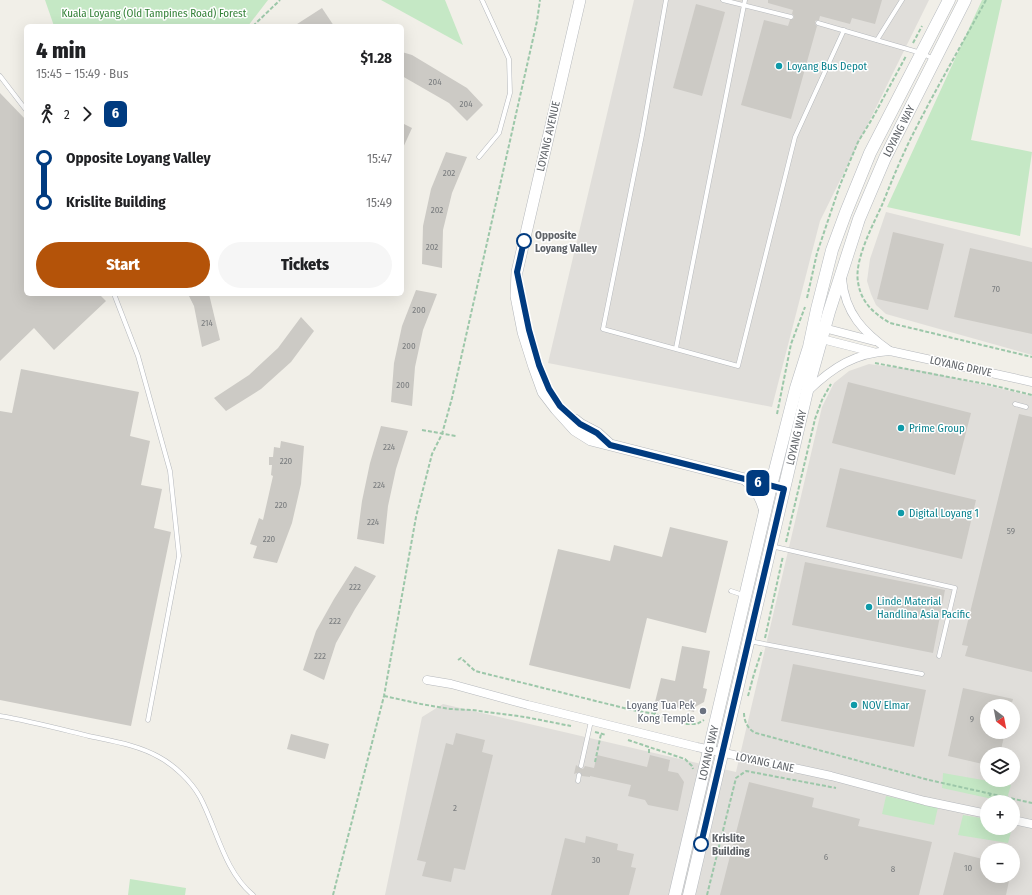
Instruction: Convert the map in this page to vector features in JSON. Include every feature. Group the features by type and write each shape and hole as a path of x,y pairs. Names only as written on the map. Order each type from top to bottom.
{"main road":[{"name":"LOYANG WAY","path":"689,895 807,391 832,250 870,153 949,0"},
{"name":"LOYANG WAY","path":"675,895 771,486 796,388 809,347 817,332 842,270 858,219 885,158 964,0"}],"street":[{"name":"LOYANG AVENUE","path":"580,0 517,272 529,330 539,365 549,389 560,406 580,424 597,433 610,445 745,479"},
{"name":"LOYANG DRIVE","path":"842,270 843,292 850,308 864,330 890,351"},
{"name":"LOYANG DRIVE","path":"817,332 877,341"},
{"name":"LOYANG DRIVE","path":"817,332 874,352"},
{"name":"LOYANG DRIVE","path":"807,391 824,375 840,365 874,352 890,351 1032,382"},
{"path":"745,479 784,489"},
{"path":"745,479 760,495 765,511"},
{"name":"LOYANG LANE","path":"427,680 451,684 709,750 831,776 925,801 980,813"},
{"path":"1020,821 1032,824"}],"lane":[{"path":"479,157 499,134 510,93 508,59 482,0"},
{"path":"666,0 642,135 603,329 738,366 795,137 844,30"},
{"path":"724,0 745,2 791,17"},
{"path":"877,40 902,0"},
{"path":"676,348 745,2"},
{"path":"818,23 921,53 934,59"},
{"path":"0,76 24,107"},
{"path":"115,296 138,356 170,472 179,556 148,720"},
{"path":"1014,404 1026,407"},
{"path":"771,546 955,588 939,656"},
{"path":"731,591 745,595"},
{"path":"749,641 922,674"},
{"path":"0,716 21,719 105,739 135,747 159,757 182,774 199,796 228,861 238,879 253,895"},
{"path":"582,766 592,721"},
{"path":"578,781 579,775"}],"path":[{"path":"255,24 280,0"},
{"path":"333,895 384,696 416,517 432,454 442,434 452,398 478,288 537,21 540,0"},
{"path":"986,0 911,139 866,239 857,268 858,282 867,305 876,315 890,323 1032,357"},
{"path":"422,430 456,436"},
{"path":"458,660 461,658 475,671 632,710 655,714 687,724 697,724 704,720 707,715"},
{"path":"384,696 450,709 472,710 525,717 608,735"},
{"path":"655,714 656,706"},
{"path":"595,762 601,734"},
{"path":"623,738 685,759 692,766"},
{"path":"649,748 649,753"},
{"path":"707,895 736,778 746,771 843,789"},
{"path":"929,780 1032,803"}],"shaded area":[{"name":"Loyang Bus Depot","path":"634,0 929,0 820,221 772,407 548,363"},
{"path":"886,212 1032,248 1032,355 886,314 876,305 867,281 870,259"},
{"path":"869,364 924,371 1032,396 1032,895 385,895 422,717 443,704 736,772 822,407 834,383 849,371"}],"green space":[{"name":"Kuala Loyang (Old Tampines Road) Forest","path":"45,0 268,0 250,24 53,24"},
{"path":"381,0 445,0 463,45"},
{"path":"982,0 1002,0 971,140 1032,152 1020,236 887,207"},
{"path":"943,773 980,780 980,787 1010,787 1008,795 980,795 980,796 942,788"},
{"path":"886,796 938,807 934,825 882,814"},
{"path":"963,815 980,818 980,835 1010,835 1008,843 958,835"},
{"path":"130,879 186,888 185,895 128,895"}],"building":[{"name":"Loyang Bus Depot","path":"768,0 882,0 875,24 852,18 850,24 820,16 819,20 815,21 817,26 791,119 741,105 764,20 788,26 790,20 794,18 792,14 793,10 768,3"},
{"path":"696,4 725,12 702,96 673,88"},
{"path":"322,8 333,24 297,24"},
{"path":"404,53 412,55 467,88 483,105 467,121 449,103 404,77"},
{"path":"0,93 24,118 24,296 101,296 106,301 54,350 34,328 0,361"},
{"path":"404,124 412,128 404,146"},
{"path":"446,152 467,157 452,193 443,230 442,268 422,264 423,226 431,189"},
{"path":"893,232 944,244 928,310 877,299"},
{"path":"970,248 1032,262 1032,334 954,317"},
{"path":"416,290 437,294 423,330 415,367 412,406 391,402 394,363 402,326"},
{"path":"189,296 209,296 220,340 202,347 194,306"},
{"path":"301,317 314,331 291,362 261,389 226,411 214,398 249,375 278,348"},
{"path":"21,369 139,392 130,436 150,441 141,485 162,489 154,528 171,532 131,726 0,700 0,411 12,413"},
{"name":"Prime Group","path":"848,382 971,413 955,475 832,443"},
{"path":"1019,414 1032,417 1032,672 965,656 968,646 962,645"},
{"path":"381,426 408,431 396,469 388,506 384,544 357,539 362,501 370,463"},
{"path":"281,441 304,446 301,484 292,523 277,563 253,558 257,546 250,544 259,518 263,520 273,476 271,475 272,465 269,465 269,457 273,457 274,447 280,448"},
{"name":"Digital Loyang 1","path":"840,468 976,500 962,559 826,527"},
{"path":"670,527 728,541 706,633 647,618 630,689 529,665 558,549 610,561 614,545 662,557"},
{"name":"Linde Material Handlina Asia Pacific","path":"805,562 945,590 933,653 792,625"},
{"path":"355,566 376,576 336,643 324,680 303,670 316,631"},
{"path":"682,646 710,651 703,688 707,689 704,702 695,707 694,712 655,702 661,678 675,681"},
{"name":"NOV Elmar","path":"793,664 926,690 914,747 781,721"},
{"path":"963,688 1013,699 980,699 980,739 1003,739 1002,747 980,747 980,763 948,756"},
{"path":"456,733 485,740 482,752 493,755 465,870 454,868 451,882 422,876 426,862 417,860 446,743 453,745"},
{"path":"291,734 329,744 325,759 287,749"},
{"path":"597,755 647,767 650,755 670,760 668,771 678,773 684,782 678,811 648,805 645,800 628,796 631,785 590,776 582,776 580,772 574,774 576,765 581,769 585,766 594,768"},
{"path":"749,782 814,798 812,807 860,819 858,826 932,842 919,895 720,895"},
{"path":"586,836 618,844 617,850 634,854 631,867 636,868 629,895 551,895 565,838 585,843"},
{"path":"954,852 980,858 980,883 1009,883 1006,895 943,895"}],"bus line":[{"name":"6","path":"524,241 517,272 529,330 539,365 549,389 560,406 580,424 597,433 610,445 784,489 701,844"}],"place":[{"name":"Loyang Bus Depot","path":"779,66"},
{"name":"Opposite Loyang Valley","path":"524,241"},
{"name":"Prime Group","path":"901,428"},
{"name":"Digital Loyang 1","path":"901,513"},
{"name":"Linde Material Handlina Asia Pacific","path":"869,607"},
{"name":"NOV Elmar","path":"854,705"},
{"name":"Loyang Tua Pek Kong Temple","path":"703,711"},
{"name":"Krislite Building","path":"701,844"}]}
